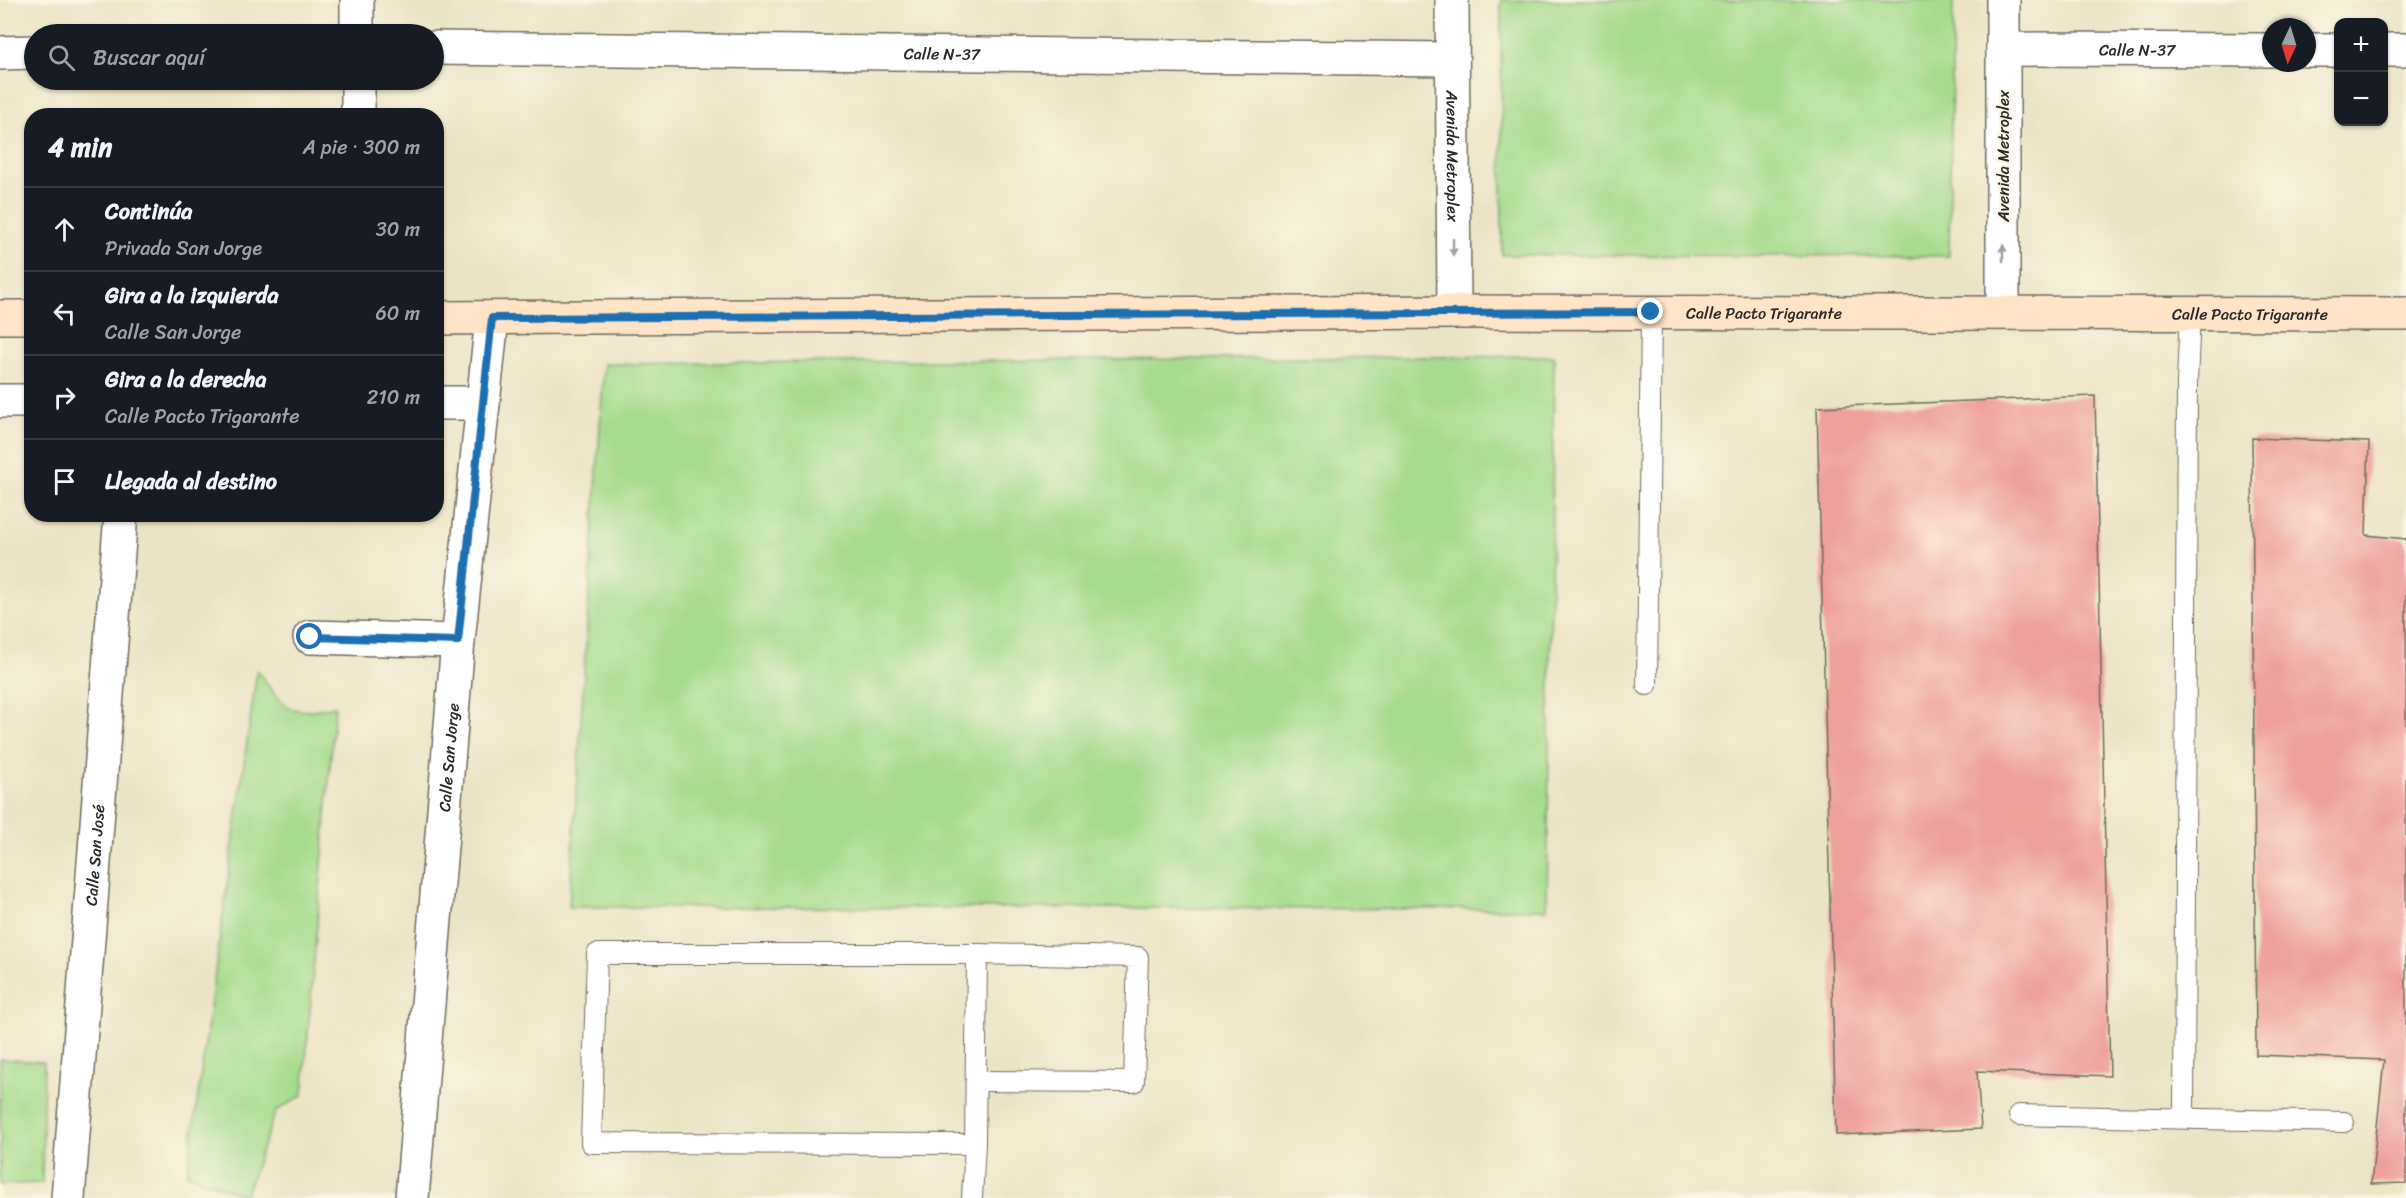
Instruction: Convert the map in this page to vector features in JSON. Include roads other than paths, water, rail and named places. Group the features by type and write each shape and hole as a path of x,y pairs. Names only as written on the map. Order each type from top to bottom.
{"street":[{"path":"357,0 357,24"},
{"name":"Avenida Metroplex","path":"1452,0 1454,312"},
{"name":"Avenida Metroplex","path":"2003,0 2003,312"},
{"name":"Calle N-37","path":"444,48 1452,59"},
{"name":"Calle N-37","path":"2003,49 2262,50"},
{"path":"2316,50 2334,50"},
{"path":"2388,50 2406,50"},
{"path":"0,53 24,52"},
{"path":"358,90 358,108"},
{"name":"Calle Pacto Trigarante","path":"444,318 1454,312 2406,314"},
{"path":"0,317 24,317"},
{"name":"Calle San Jorge","path":"412,1198 458,641 492,318"},
{"path":"0,401 24,401"},
{"path":"444,403 483,403"},
{"name":"Calle San José","path":"68,1198 121,522"},
{"path":"310,637 458,641"}],"lane":[{"path":"1647,685 1651,312"},
{"path":"2184,1116 2187,383 2190,312"},
{"path":"975,1144 591,1143 597,954 977,954 1138,957 1134,1082 976,1081"},
{"path":"972,1198 975,1144 977,954"},
{"path":"2019,1115 2184,1116 2344,1122"}]}
